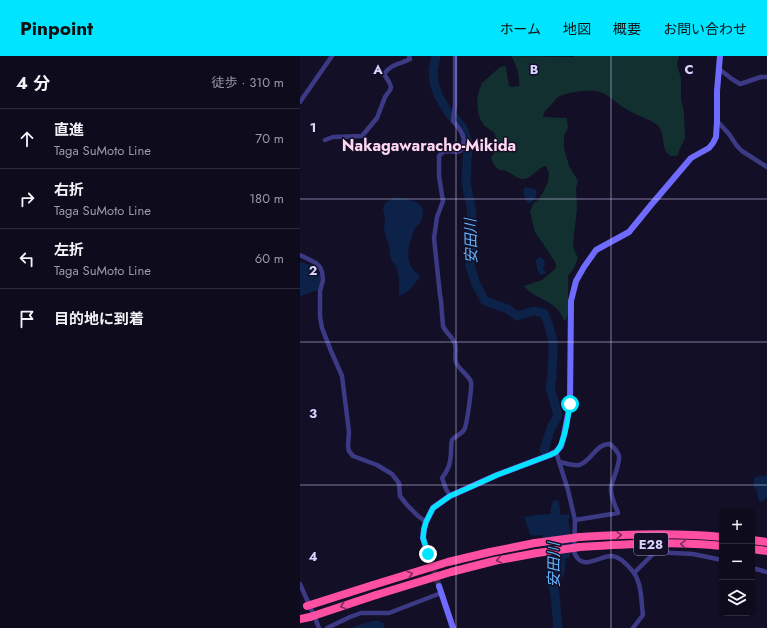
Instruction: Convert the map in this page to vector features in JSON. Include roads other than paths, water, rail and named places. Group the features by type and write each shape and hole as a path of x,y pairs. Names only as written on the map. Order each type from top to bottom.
{"highway":[{"name":"E28","path":"304,607 448,562 535,543 621,534 664,534 719,537"},
{"path":"755,540 767,542"},
{"name":"E28","path":"300,619 465,568 537,553 580,547 621,544 672,543 719,546"},
{"path":"755,549 767,551"}],"main road":[{"path":"428,554 423,538 426,522 433,508 450,496 497,475 550,455 556,452 561,446 570,404 571,301 576,282 596,250 629,232 691,158 708,148 713,143 716,137 717,91 720,56"},
{"path":"439,586 453,628"}],"street":[{"path":"300,102 332,56"},
{"path":"325,140 333,137 362,136 377,118 385,97 391,87 390,82 384,74 394,65 410,59 409,56"},
{"path":"450,496 442,478 448,471 451,444 453,439 464,431 467,420 471,382 464,372 457,366 455,359 455,344 452,337 443,326 434,238 437,217 444,201 439,176 439,156 445,151 460,151 464,145 462,132 453,121 455,105 455,56"},
{"path":"719,69 732,80 740,84 761,77 767,77"},
{"path":"717,121 742,152 767,167"},
{"path":"300,255 316,263 322,272 320,317 322,328 342,376 349,432 349,451 353,456 377,465 392,474 398,483 400,496 407,505 426,522"},
{"path":"559,462 577,466 583,464 606,443 610,444 616,450 619,457 611,488 612,500 618,513 575,520"},
{"path":"556,452 568,490 575,520 574,552 580,560 585,562 591,562 612,556 622,560 634,573 640,588 643,615 633,628"},
{"path":"634,573 655,552 693,554 719,559"},
{"path":"755,569 767,572"},
{"path":"300,584 319,628"},
{"path":"327,628 361,614 389,613 441,593"}],"water":[{"path":"525,187 535,189 536,192 535,198 528,204 524,194"},
{"path":"395,198 415,202 422,208 423,213 421,221 415,228 410,241 408,253 409,261 413,269 420,276 408,291 399,296 398,272 391,260 389,245 384,231 385,219 383,209 385,203"},
{"path":"540,257 543,258 545,264 543,268 546,273 542,275 538,272 536,263 536,260"},
{"path":"300,262 315,268 319,274 320,280 318,290 300,296"},
{"path":"767,475 767,497 762,502 758,498 757,491 754,486 754,478"},
{"path":"558,500 560,515 569,514 570,518 568,519 571,538 569,558 566,558 564,575 561,579 543,538 541,535 532,536 530,534 524,517 551,514 553,501"},
{"path":"379,621 384,624 384,628 352,628 361,624"}],"waterway":[{"name":"安田川","path":"436,56 433,71 434,83 438,95 448,112 463,128 468,142 466,183 472,219 470,266 476,284 485,301 508,309 517,316 533,311 544,313 549,326 553,342 552,377 550,387 558,415 551,428 544,450"},
{"name":"安田川","path":"553,550 552,579 558,628"}],"tunnel":[{"path":"428,554 439,586"}],"district":[{"name":"Nakagawaracho-Mikida","path":"429,145"}]}
